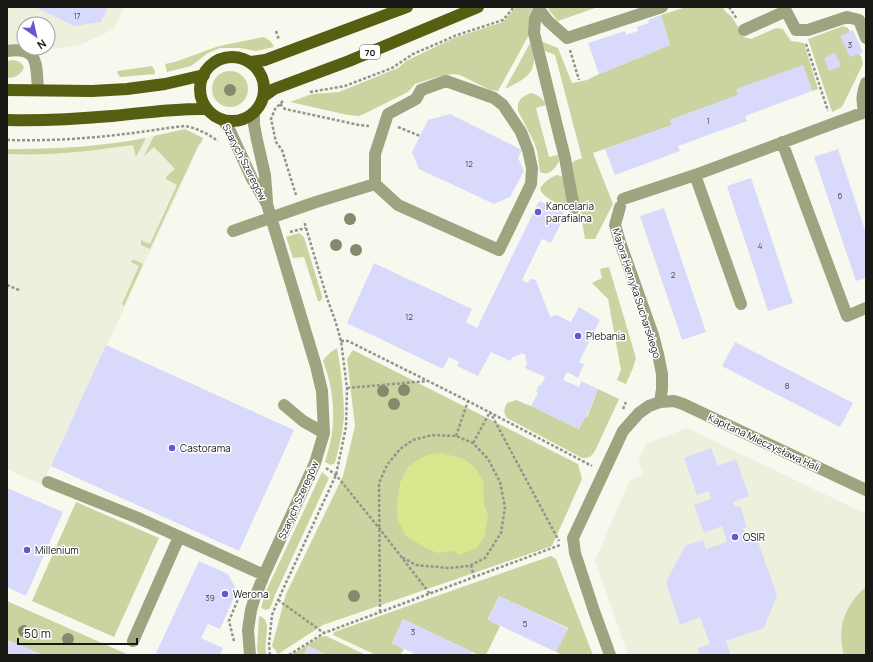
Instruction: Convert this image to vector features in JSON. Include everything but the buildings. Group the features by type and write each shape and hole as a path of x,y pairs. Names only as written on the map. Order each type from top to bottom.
{"main road":[{"path":"250,62 265,60 407,7"},
{"name":"70","path":"263,97 274,89 349,61 478,7"},
{"path":"233,57 250,62 256,68 263,81 264,90 261,103 254,113 245,119 234,122 217,118 207,109 202,101 200,92 204,75 216,62 224,58 233,57"},
{"path":"7,90 92,91 126,89 165,84 204,75"},
{"path":"7,120 48,120 110,116 190,108 207,109"}],"street":[{"path":"540,8 548,21 567,38 662,7"},
{"path":"540,8 535,18 534,34 565,158 574,208"},
{"path":"744,30 788,9 796,30 808,30 847,16 859,20 866,38"},
{"path":"7,51 22,50 29,53 35,61 38,90"},
{"path":"446,81 494,98 503,105 521,132 528,150 532,168 532,184 499,250 398,205 375,184 376,154 384,126 388,114 416,99 421,90 446,81"},
{"name":"Majora Henryka Sucharskiego","path":"660,402 662,374 658,354 653,335 615,225 622,203 865,112 862,106 862,97 866,83"},
{"name":"Szarych Szeregów","path":"250,655 248,630 251,610 257,591 315,463 324,433 322,390 267,204 265,175 254,125 254,113"},
{"name":"Szarych Szeregów","path":"223,120 230,131 252,179 267,204"},
{"path":"782,142 847,316 866,308"},
{"path":"695,175 741,304"},
{"path":"233,231 316,202 375,184"},
{"name":"Kapitana Mieczysława Hali","path":"660,402 674,401 683,404 866,490"},
{"path":"610,655 574,553 573,538 624,431 639,413 648,406 660,402"},
{"path":"284,405 303,421 324,433"},
{"path":"48,482 138,518 264,575"},
{"path":"133,641 179,537"}],"path":[{"path":"305,93 345,86 392,68 413,54 457,35 503,20 514,7"},
{"path":"567,38 579,80"},
{"path":"804,38 829,116"},
{"path":"276,142 271,119 275,109 286,98"},
{"path":"280,104 285,109 359,125 399,127 420,136"},
{"path":"7,140 67,140 185,126 210,135 222,143"},
{"path":"285,233 306,228"},
{"path":"7,285 19,290"},
{"path":"341,341 348,341 490,412 595,467"},
{"path":"348,388 428,381"},
{"path":"456,436 468,401"},
{"path":"473,443 490,412"},
{"path":"490,412 560,545"},
{"path":"380,612 379,482 387,465 400,449 413,440 432,435 456,436 473,443 488,459 500,482 505,507 501,533 485,558 469,566 448,568 416,565 400,556"},
{"path":"324,467 336,475 430,594"},
{"path":"289,655 324,633 560,545 564,538"},
{"path":"471,565 474,577"},
{"path":"278,600 324,633"}],"shaded area":[{"path":"7,7 124,7 114,29 80,45 56,48 56,16 16,16 16,54 7,55"},
{"path":"516,7 533,7 529,15 530,33 498,91 490,90 460,75 453,74 415,84 408,92 359,116 348,115 290,102 312,94 339,92 398,68 406,61 454,38 503,22"},
{"path":"548,7 598,7 558,21"},
{"path":"686,7 723,7 732,17 744,37 751,39 776,28 783,29 791,41 804,43 818,89 812,91 803,66 738,95 670,120 672,125 593,153 613,204 595,239 585,239 572,163 582,158 555,55 545,51 540,41 558,48 572,83 587,80 670,45 661,15"},
{"path":"843,26 848,28 863,64 842,107 832,112 808,39"},
{"path":"263,37 270,41 274,47 256,51 240,48 220,48 208,53 191,66 167,72 165,64 175,62 219,46"},
{"path":"530,43 534,55 534,62 530,73 526,77 505,89"},
{"path":"13,60 19,62 24,67 17,76 7,78 7,61"},
{"path":"152,66 155,74 121,77 117,72 118,71"},
{"path":"230,71 243,76 248,89 243,102 230,107 217,102 212,89 217,76"},
{"path":"531,93 540,97 546,105 536,108 549,157 558,155 559,161 549,173 540,172 534,142 518,111 520,99"},
{"path":"185,129 203,138 42,485 7,469 7,149 78,147 129,141"},
{"path":"185,129 203,138 150,249 141,245 141,240 150,244 177,185 166,179 166,177 175,169 154,147 144,156 154,136"},
{"path":"146,138 136,157 133,145 70,152 7,154 7,149 77,147 111,144"},
{"path":"557,175 564,179 569,208 567,209 548,198 540,189 547,180"},
{"path":"299,233 304,237 322,296 320,301 318,301 304,257 293,258 286,237"},
{"path":"132,260 143,264 124,306 122,304 139,266 131,262"},
{"path":"609,267 636,358 626,384 617,380 621,370 608,299 592,283 602,278 600,269"},
{"path":"337,348 342,382 344,416 342,434 335,463 331,465 325,462 332,430 333,404 330,382 323,361 329,353"},
{"path":"353,350 578,464 582,479 552,546 323,625 278,654 272,646 286,594 343,476 355,426 347,359"},
{"path":"598,389 619,399 595,451 588,457 582,458 507,418 504,412 507,403 516,400 579,429 585,417 587,417"},
{"name":"OSIR","path":"687,428 866,514 866,655 628,655 595,560 630,480 643,474 638,461 646,444"},
{"path":"441,453 464,459 475,468 483,480 484,505 488,515 484,538 476,548 460,555 453,551 438,553 428,549 406,536 398,520 397,504 400,483 408,467 423,457"},
{"path":"322,472 329,478 271,606 266,610 261,608 265,593"},
{"path":"76,502 159,538 114,637 32,601"},
{"path":"551,556 556,559 593,655 563,655 556,652 568,628 499,596 488,619 500,626 486,655 479,655 472,652 403,619 392,643 404,649 400,655 376,655 333,635 334,632"},
{"path":"866,587 866,655 844,655 841,636 844,618 853,601"},
{"path":"7,601 129,655 43,655 7,640"},
{"path":"259,616 265,620 266,623 266,655 258,655"},
{"path":"326,636 366,655 327,655 308,646 304,655 291,655 320,637"}],"place":[{"name":"Kancelaria parafialna","path":"538,212"},
{"name":"Plebania","path":"578,336"},
{"name":"Castorama","path":"172,448"},
{"name":"OSIR","path":"735,537"},
{"name":"Millenium","path":"27,550"},
{"name":"Werona","path":"225,594"}]}
